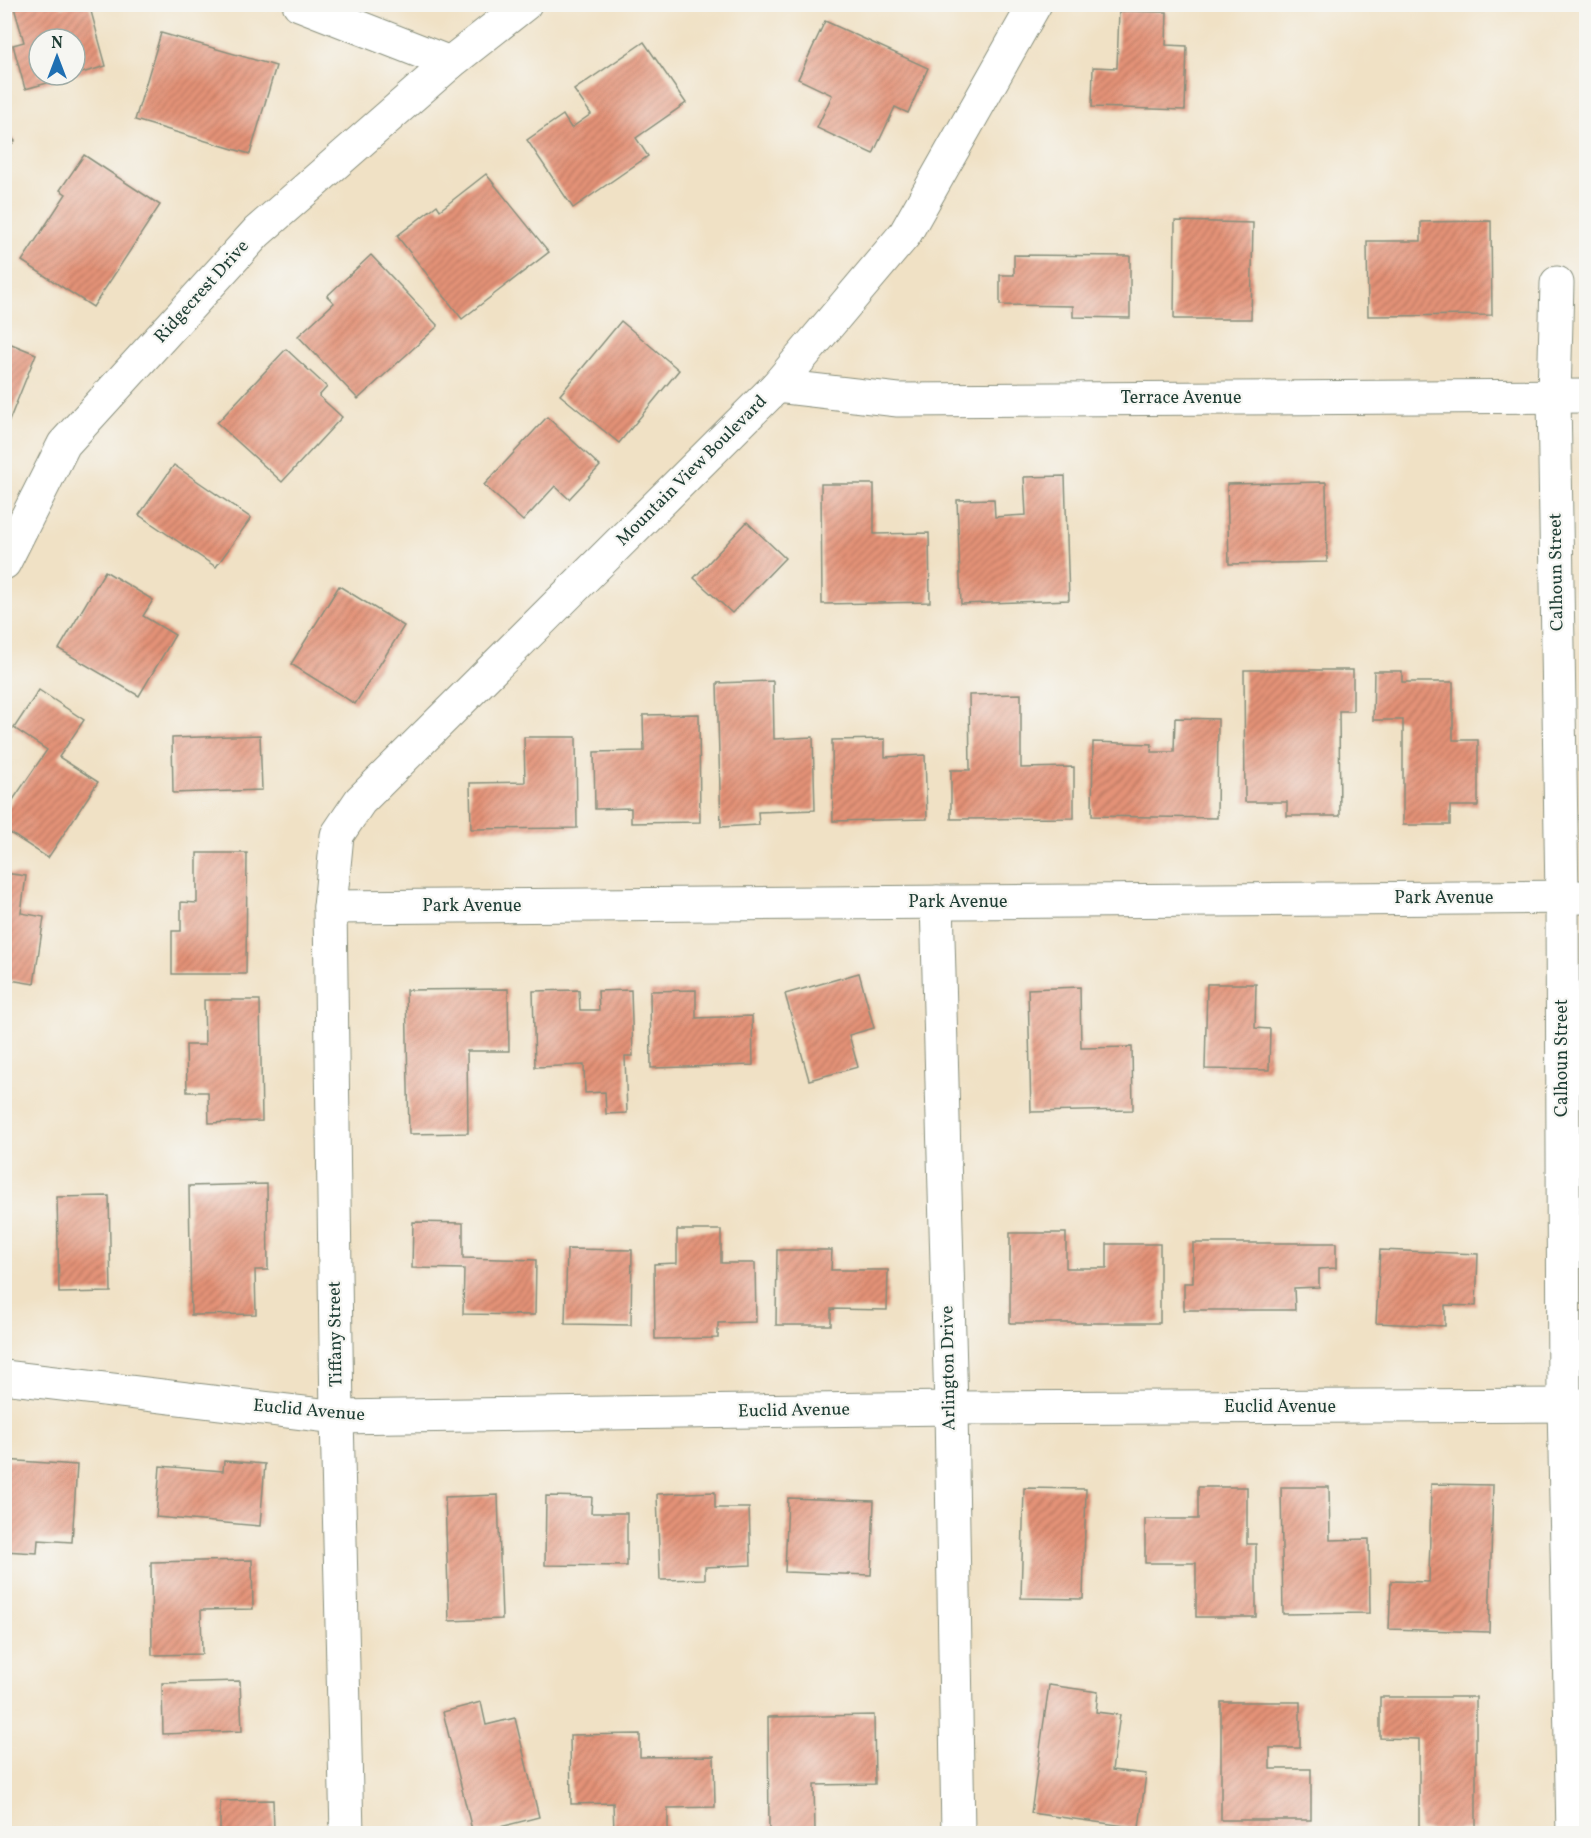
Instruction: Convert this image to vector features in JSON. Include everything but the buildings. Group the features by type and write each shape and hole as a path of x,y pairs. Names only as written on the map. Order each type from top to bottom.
{"street":[{"path":"299,4 450,63"},
{"name":"Ridgecrest Drive","path":"4,563 64,444 256,232 450,63 525,4"},
{"name":"Mountain View Boulevard","path":"330,907 337,835 360,801 777,386 905,234 1035,4"},
{"name":"Calhoun Street","path":"1557,283 1554,396 1574,897 1573,1833"},
{"name":"Terrace Avenue","path":"777,386 898,400 1587,396"},
{"name":"Park Avenue","path":"330,907 1574,897"},
{"name":"Arlington Drive","path":"937,902 951,1408 958,1833"},
{"name":"Tiffany Street","path":"330,907 337,1417 347,1833"},
{"name":"Euclid Avenue","path":"4,1377 337,1417 951,1408 1575,1405"}]}
